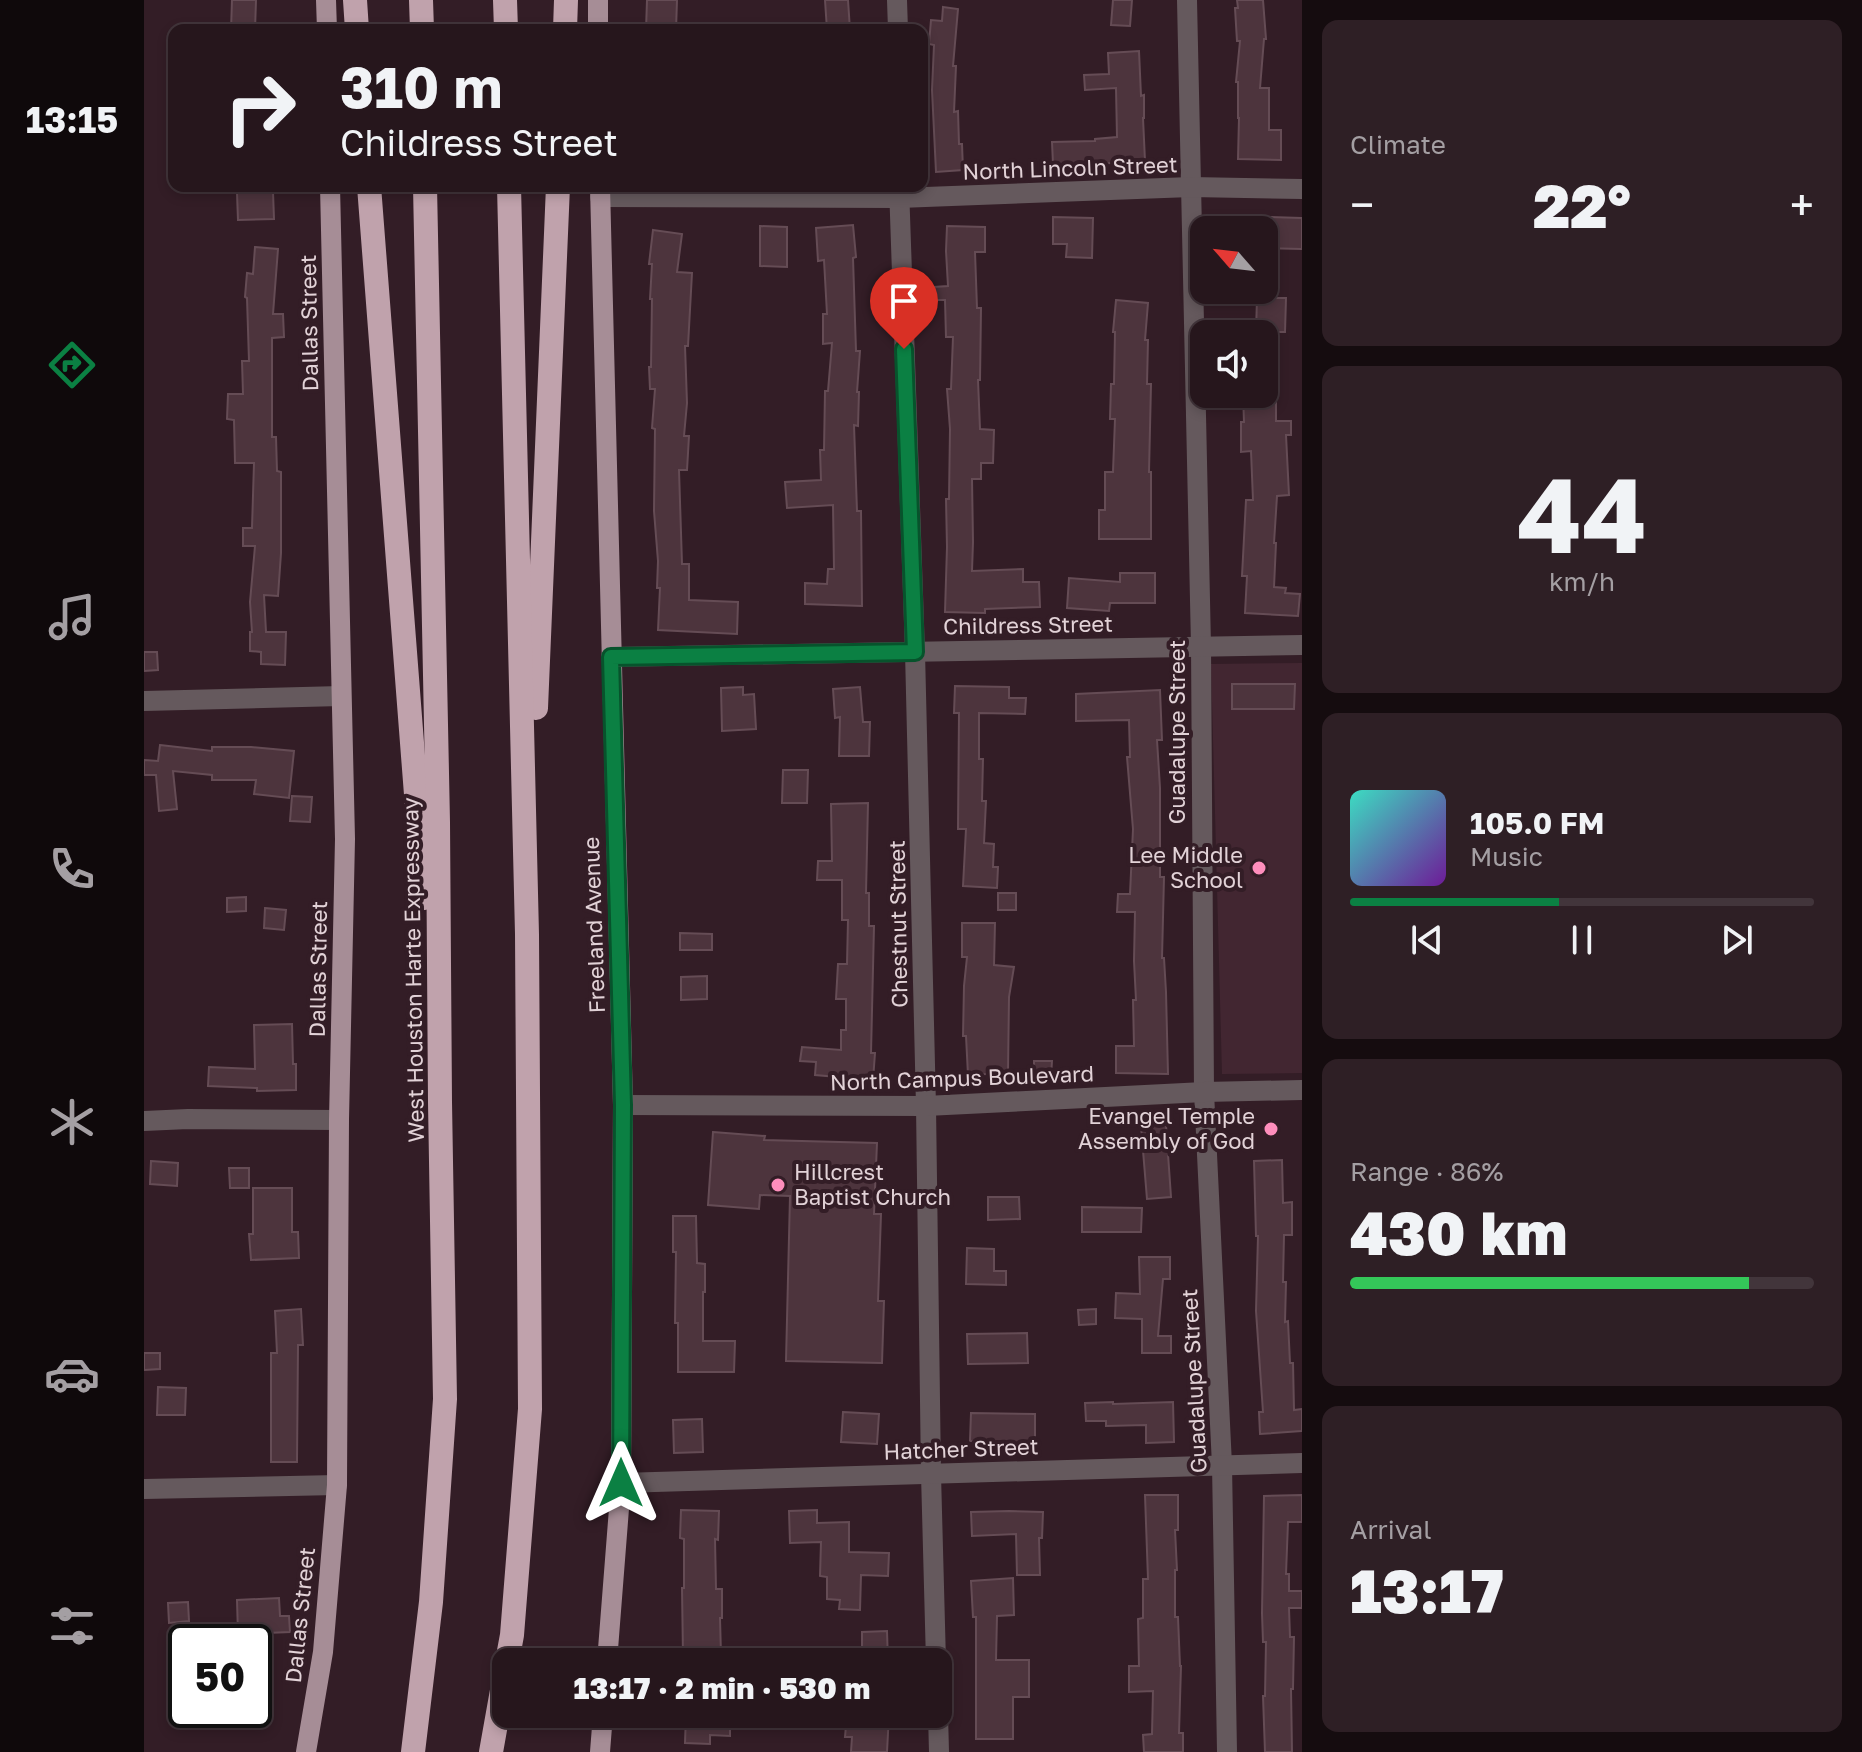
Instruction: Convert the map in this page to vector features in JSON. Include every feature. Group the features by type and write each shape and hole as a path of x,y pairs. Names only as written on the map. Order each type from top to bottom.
{"highway":[{"path":"355,0 357,24"},
{"path":"421,0 422,24"},
{"path":"505,0 506,24"},
{"path":"565,24 566,0"},
{"path":"369,192 440,1102"},
{"name":"West Houston Harte Expressway","path":"413,1752 431,1602 445,1399 438,806 425,192"},
{"path":"509,192 527,934 530,1409 510,1648"},
{"path":"527,934 558,192"},
{"path":"491,1752 495,1728"}],"main road":[{"path":"326,0 327,24"},
{"path":"598,0 598,24"},
{"name":"Dallas Street","path":"308,1749 323,1652 337,1485 339,1120 345,839 330,192"},
{"name":"Freeland Avenue","path":"600,192 623,1105 621,1483 608,1648"},
{"path":"600,1752 602,1728"}],"street":[{"path":"897,0 898,24"},
{"name":"Guadalupe Street","path":"1187,0 1201,646 1204,1092 1222,1465 1227,1752"},
{"name":"North Lincoln Street","path":"928,192 1191,187 1302,189"},
{"name":"Chestnut Street","path":"899,192 915,652 936,1648"},
{"name":"Childress Street","path":"611,657 1302,645"},
{"path":"144,701 341,696"},
{"name":"North Campus Boulevard","path":"623,1105 926,1106 1302,1090"},
{"path":"144,1121 339,1120"},
{"name":"Hatcher Street","path":"621,1483 1302,1463"},
{"path":"144,1489 337,1485"},
{"path":"938,1728 939,1752"}],"shaded area":[{"name":"Lee Middle School","path":"1302,663 1302,1073 1222,1074 1211,664"}],"building":[{"path":"232,0 256,0 255,24 231,24"},
{"path":"647,0 677,0 676,24 646,24"},
{"path":"825,0 848,0 850,24 827,24"},
{"path":"1113,0 1132,0 1130,26 1111,25"},
{"path":"1237,0 1263,0 1266,39 1260,88 1269,88 1269,130 1281,130 1281,160 1238,159 1236,82 1240,41 1237,41"},
{"path":"943,7 958,9 953,66 956,66 954,112 958,111 963,170 936,172 932,90 934,45 929,44 931,20 942,21"},
{"path":"1139,51 1141,96 1144,95 1145,161 1053,164 1052,142 1117,137 1116,88 1085,90 1084,75 1109,74 1108,53"},
{"path":"273,192 274,219 238,220 237,193"},
{"path":"1053,217 1093,218 1092,258 1066,257 1067,244 1053,244"},
{"path":"1278,217 1302,218 1302,249 1278,248"},
{"path":"853,225 856,351 860,351 858,426 854,425 857,511 861,511 862,606 805,604 805,583 827,584 828,569 834,569 833,505 787,508 785,482 821,480 820,450 824,450 825,391 828,391 832,343 823,344 823,314 827,314 824,260 818,261 816,228"},
{"path":"760,226 787,227 787,267 760,266"},
{"path":"947,226 985,227 985,252 975,252 977,308 981,308 978,380 980,429 994,430 993,463 981,463 981,479 972,479 972,571 1023,569 1023,582 1039,582 1040,607 985,609 985,613 945,612 950,429 947,389 951,389 953,337 946,337 945,300 935,300 934,287 948,286"},
{"path":"653,230 682,234 677,272 692,273 688,346 685,346 687,403 684,436 689,436 687,470 679,470 682,564 689,564 689,600 738,602 737,634 658,630 660,588 657,588 655,429 652,428 655,389 650,389 649,367 652,264 649,264"},
{"path":"255,247 278,249 273,314 283,314 284,337 272,338 272,437 276,437 277,471 281,472 281,553 278,596 264,595 266,632 286,632 285,665 261,664 261,652 250,651 255,546 243,546 243,528 252,528 254,463 235,463 234,420 227,419 228,394 243,394 242,361 249,361 245,297 247,273 253,274"},
{"path":"1278,298 1286,298 1285,332 1278,332 1278,320 1256,320 1257,304 1278,304"},
{"path":"1116,300 1148,303 1145,340 1148,340 1147,384 1151,384 1151,539 1099,539 1099,510 1105,510 1105,472 1113,472 1115,419 1110,419"},
{"path":"1244,408 1276,408 1276,421 1291,421 1291,435 1286,435 1289,495 1277,496 1274,587 1286,588 1285,593 1300,594 1298,616 1245,613 1247,576 1242,576 1246,500 1253,500 1251,451 1241,452 1241,422 1244,422"},
{"path":"1120,573 1155,573 1155,603 1110,603 1109,611 1067,608 1069,578 1120,582"},
{"path":"144,652 157,652 158,670 144,671"},
{"path":"1232,684 1295,684 1294,709 1232,709"},
{"path":"955,686 1009,687 1009,698 1026,698 1025,714 979,713 979,759 983,759 982,801 986,801 984,843 994,844 993,867 998,867 997,888 963,886 966,829 958,829 959,713 954,713"},
{"path":"743,687 743,695 754,694 756,729 722,731 721,688"},
{"path":"860,687 863,722 870,722 869,756 839,756 840,717 835,718 833,689"},
{"path":"1160,690 1162,740 1157,740 1160,877 1164,877 1162,958 1168,1074 1116,1073 1116,1046 1134,1046 1133,1000 1136,1000 1135,912 1117,912 1118,894 1130,894 1133,829 1127,757 1130,757 1129,720 1076,721 1076,694"},
{"path":"160,745 212,751 212,747 251,747 294,751 289,798 254,794 256,780 212,780 212,775 173,771 177,809 159,811 156,775 144,775 144,760 158,761"},
{"path":"783,770 808,770 807,803 782,803"},
{"path":"292,796 312,797 310,822 290,821"},
{"path":"868,803 866,893 869,893 869,926 874,926 873,1080 815,1075 816,1062 800,1061 802,1047 841,1050 841,1030 846,1030 846,999 836,999 838,964 847,964 848,920 842,920 842,880 817,880 818,861 832,861 831,804"},
{"path":"998,893 1016,893 1016,910 998,910"},
{"path":"246,897 246,911 227,912 227,898"},
{"path":"265,908 286,910 284,930 264,928"},
{"path":"962,923 995,923 994,965 1014,967 1009,997 1008,1073 968,1075 966,1036 963,1036 967,957 962,957"},
{"path":"680,933 712,934 712,950 680,950"},
{"path":"707,976 707,999 681,1000 681,977"},
{"path":"292,1024 296,1090 257,1091 257,1088 208,1086 209,1067 255,1069 254,1025"},
{"path":"1034,1061 1052,1061 1051,1077 1034,1076"},
{"path":"1166,1125 1171,1197 1147,1199 1141,1126"},
{"path":"713,1132 765,1136 764,1140 877,1143 874,1214 881,1214 878,1301 884,1301 882,1363 786,1361 790,1196 760,1195 759,1209 708,1205"},
{"path":"1282,1160 1283,1203 1292,1202 1292,1235 1284,1235 1285,1322 1288,1321 1290,1363 1293,1363 1294,1410 1302,1409 1302,1431 1260,1434 1259,1412 1263,1412 1256,1311 1258,1236 1254,1161"},
{"path":"151,1161 178,1163 177,1186 150,1184"},
{"path":"229,1168 249,1168 249,1188 230,1188"},
{"path":"253,1188 292,1188 292,1232 298,1232 299,1258 251,1260 249,1234 253,1234"},
{"path":"988,1197 1019,1197 1020,1219 988,1220"},
{"path":"1082,1207 1142,1208 1141,1232 1082,1232"},
{"path":"673,1216 696,1216 697,1263 705,1264 703,1341 735,1341 734,1372 678,1372"},
{"path":"967,1248 994,1249 994,1271 1006,1271 1006,1285 966,1284"},
{"path":"1139,1257 1170,1257 1170,1279 1163,1279 1158,1336 1171,1336 1171,1353 1142,1353 1142,1319 1115,1318 1116,1293 1140,1294"},
{"path":"301,1309 303,1345 298,1345 297,1462 271,1462 271,1353 277,1353 275,1311"},
{"path":"1096,1309 1096,1324 1079,1325 1078,1310"},
{"path":"1027,1333 1028,1363 968,1364 967,1334"},
{"path":"144,1353 160,1353 160,1369 144,1370"},
{"path":"158,1387 186,1388 185,1415 157,1415"},
{"path":"1173,1402 1174,1442 1146,1443 1146,1425 1106,1426 1106,1421 1086,1421 1085,1403"},
{"path":"843,1412 879,1414 877,1444 841,1442"},
{"path":"971,1413 1035,1414 1035,1443 970,1441"},
{"path":"702,1419 703,1452 674,1453 673,1420"},
{"path":"1145,1495 1178,1495 1175,1617 1178,1617 1181,1666 1179,1733 1183,1733 1183,1752 1144,1752 1143,1735 1152,1734 1153,1691 1129,1692 1129,1666 1139,1666 1138,1619 1143,1618 1143,1579 1148,1579"},
{"path":"1302,1495 1302,1522 1288,1522 1286,1574 1289,1574 1289,1591 1302,1591 1302,1608 1289,1608 1290,1637 1294,1637 1292,1752 1265,1752 1263,1696 1266,1642 1263,1642 1262,1613 1264,1496"},
{"path":"681,1510 719,1511 718,1540 715,1539 716,1589 722,1589 721,1648 683,1648 684,1539 680,1538"},
{"path":"817,1510 817,1523 849,1522 849,1552 889,1553 888,1576 861,1575 860,1610 839,1609 840,1600 827,1599 827,1577 820,1576 821,1542 790,1543 789,1511"},
{"path":"971,1512 1043,1512 1042,1538 1039,1538 1040,1575 1017,1575 1016,1534 972,1536"},
{"path":"1013,1578 1014,1615 997,1616 996,1660 1029,1660 1029,1697 1013,1697 1013,1739 976,1739 976,1617 973,1617 971,1581"},
{"path":"279,1598 280,1616 289,1616 290,1632 272,1633 272,1624 238,1624 237,1600"},
{"path":"188,1602 189,1621 169,1623 168,1603"},
{"path":"887,1631 888,1648 862,1648 862,1632"},
{"path":"686,1728 730,1728 730,1736 710,1735 710,1744 685,1743"},
{"path":"846,1728 888,1728 887,1752 851,1752 852,1737 845,1737"}],"place":[{"name":"Lee Middle School","path":"1259,868"},
{"name":"Evangel Temple Assembly of God","path":"1271,1129"},
{"name":"Hillcrest Baptist Church","path":"778,1185"}],"route":[{"path":"621,1483 623,1105 611,657 915,652 904,349"}]}
